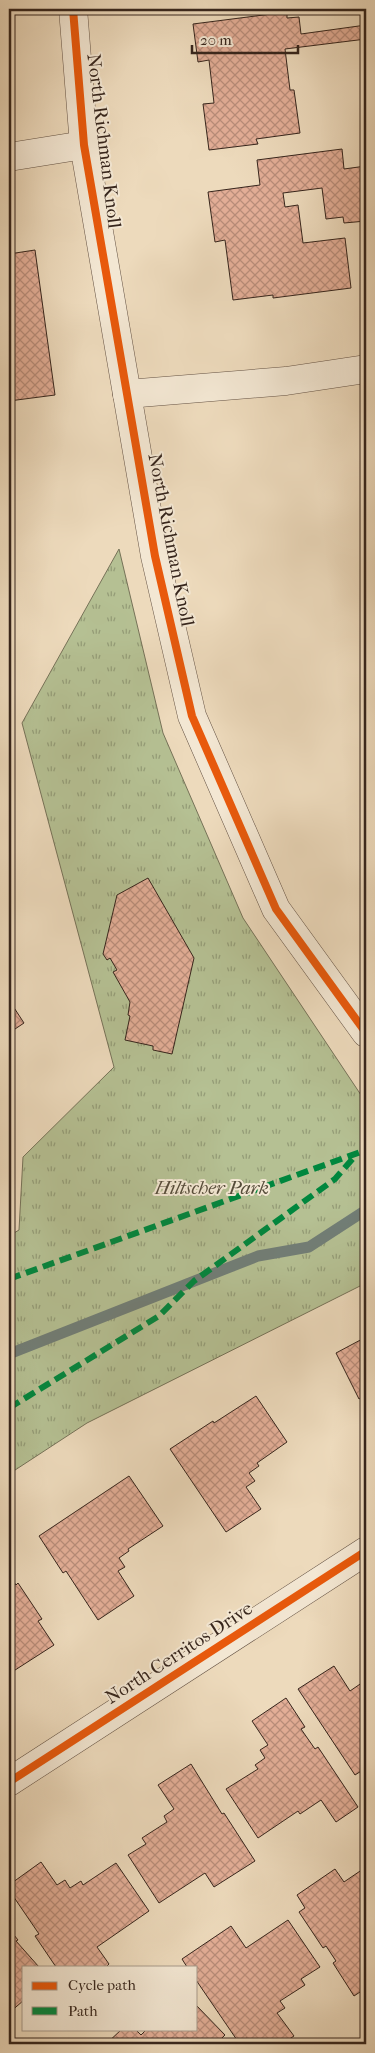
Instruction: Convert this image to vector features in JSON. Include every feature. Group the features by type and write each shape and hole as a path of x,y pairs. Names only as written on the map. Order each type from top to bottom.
{"street":[{"name":"North Richman Knoll","path":"73,9 84,145 156,556 192,716 276,908 366,1033"},
{"path":"9,157 84,145"},
{"path":"127,394 286,381 366,369"},
{"name":"North Cerritos Drive","path":"9,1782 366,1551"}],"green space":[{"name":"Hiltscher Park","path":"119,549 163,733 243,918 361,1095 366,1094 366,1283 87,1423 9,1474 9,1236 19,1230 23,1157 114,1067 22,723"}],"building":[{"path":"287,12 287,18 299,17 301,34 366,25 366,39 285,49 290,90 294,90 300,133 256,139 258,144 209,150 203,104 214,103 209,60 198,62 193,24"},
{"path":"342,149 344,169 366,166 366,221 344,223 343,217 326,219 322,188 283,193 285,207 298,205 303,243 345,238 351,288 273,298 273,295 233,300 225,240 215,242 208,192 260,185 257,160"},
{"path":"35,250 55,395 9,401 9,254"},
{"path":"148,878 194,958 172,1054 153,1050 153,1046 125,1040 130,1016 128,1015 130,1002 113,972 117,970 110,958 107,960 103,954 117,895"},
{"path":"9,1000 24,1023 9,1033"},
{"path":"366,1337 366,1395 359,1399 336,1353"},
{"path":"256,1396 287,1442 257,1463 259,1466 249,1473 255,1481 246,1487 261,1509 226,1532 170,1449"},
{"path":"129,1476 163,1526 128,1549 129,1551 119,1558 125,1567 118,1571 134,1596 98,1620 66,1571 63,1573 39,1536"},
{"path":"9,1575 16,1585 18,1583 42,1619 38,1621 54,1645 12,1672 9,1667"},
{"path":"334,1666 350,1691 366,1680 366,1768 355,1775 298,1689"},
{"path":"286,1698 305,1727 301,1729 315,1749 318,1747 358,1807 336,1822 321,1800 300,1814 298,1811 258,1838 226,1789 258,1769 255,1765 265,1758 260,1750 268,1745 252,1721"},
{"path":"191,1764 222,1814 224,1813 255,1861 214,1887 205,1873 159,1903 128,1855 146,1844 142,1838 167,1822 164,1816 174,1809 158,1785"},
{"path":"41,1862 57,1885 65,1880 70,1888 81,1881 83,1885 116,1863 149,1911 97,1947 109,1964 107,1966 55,1966 35,1936 39,1934 9,1890 9,1885"},
{"path":"366,1867 366,1988 354,1996 333,1963 336,1961 326,1946 323,1948 299,1912 305,1908 297,1895 335,1869 344,1882"},
{"path":"288,1920 320,1967 301,1979 305,1985 280,2001 285,2008 277,2013 294,2036 282,2044 251,2044 247,2038 239,2043 198,1983 198,1966 186,1966 182,1959 231,1926 246,1948"},
{"path":"14,1935 18,1940 16,1941 38,1966 22,1966 22,2002 9,2013 9,1939"},
{"path":"198,2007 225,2035 216,2044 106,2044 121,2030 136,2030 141,2035 146,2030 198,2030"}],"waterway":[{"path":"9,1354 258,1256 309,1247 366,1210"}],"marked path":[{"path":"9,1279 366,1150"},
{"path":"9,1408 159,1316 194,1281 335,1179 356,1155"}],"cycle path":[{"path":"73,9 84,145 155,556 192,716 276,909 366,1033"},
{"path":"9,1782 366,1551"}]}
